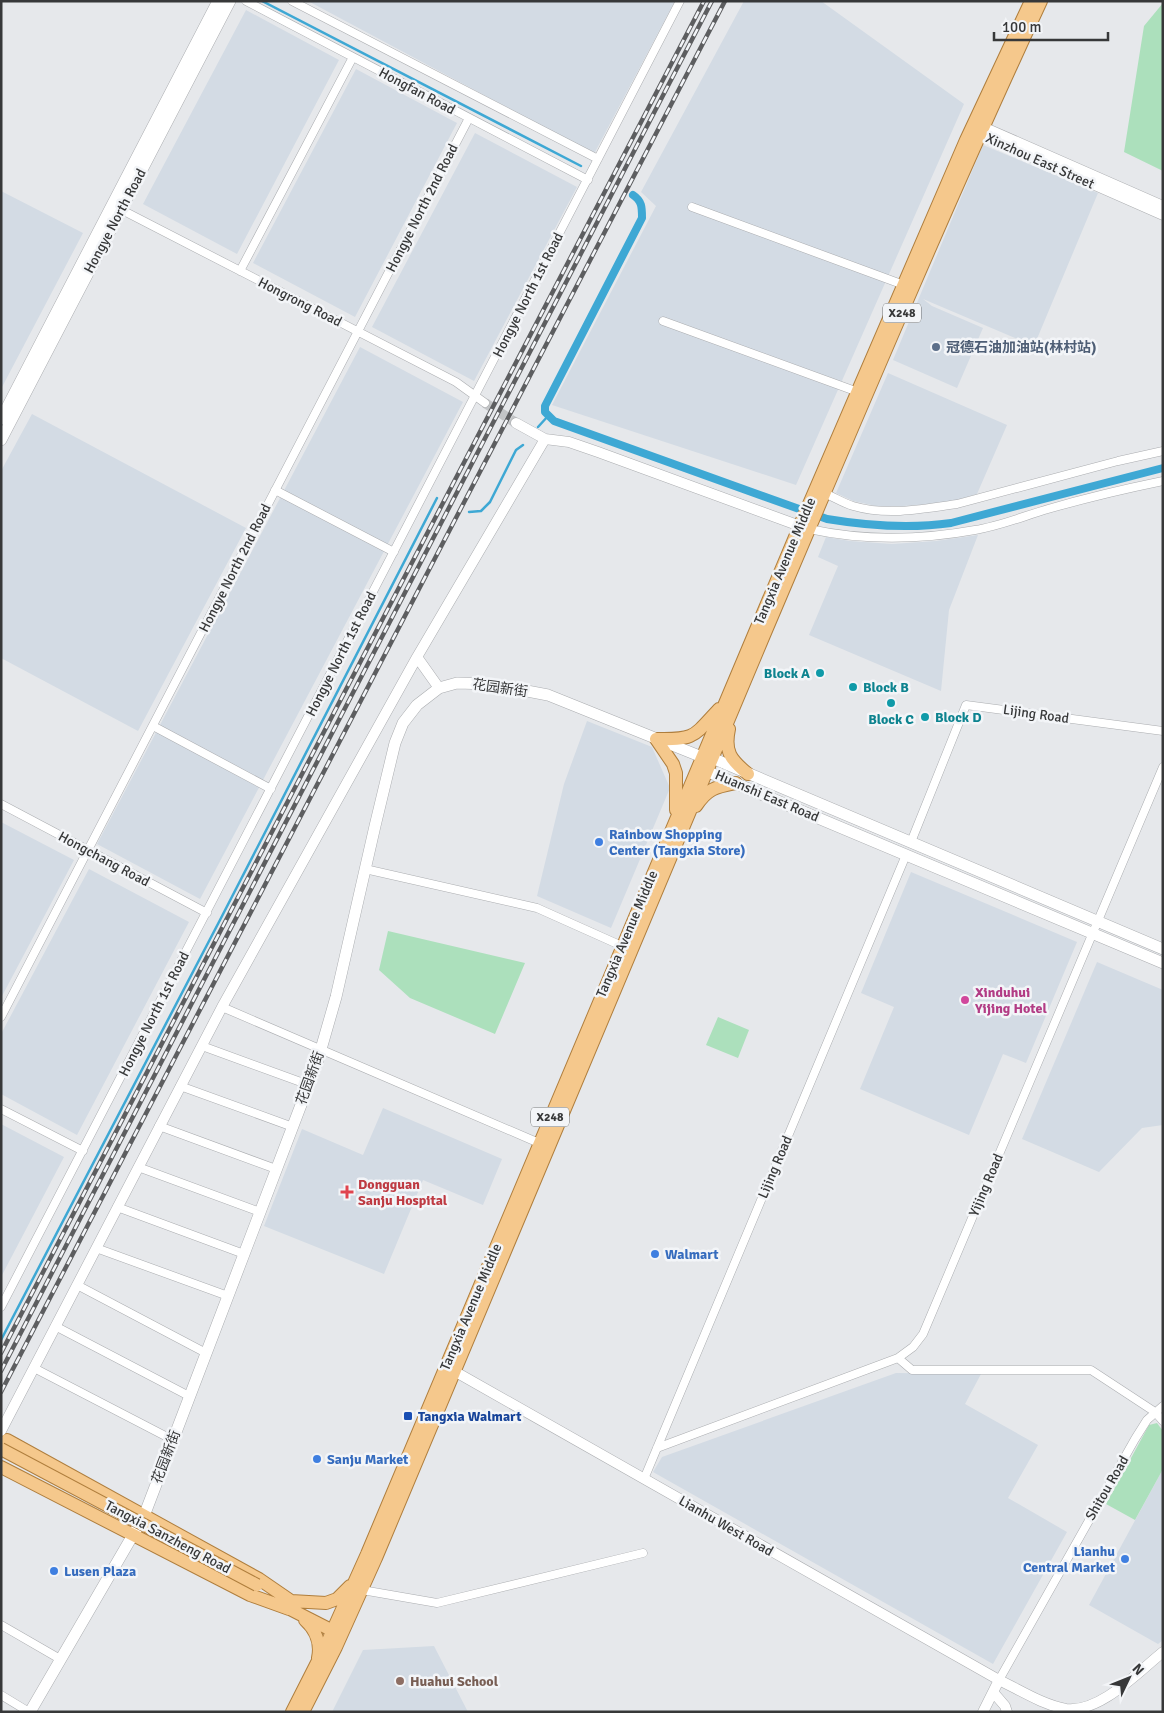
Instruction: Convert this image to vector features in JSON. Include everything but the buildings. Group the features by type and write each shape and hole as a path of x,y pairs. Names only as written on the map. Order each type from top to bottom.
{"main road":[{"name":"Hongye North Road","path":"1,440 218,1"},
{"name":"Hongye North Road","path":"1,419 230,1"},
{"name":"X248","path":"978,129 1031,1"},
{"name":"X248","path":"978,129 1041,1"},
{"name":"Tangxia Avenue Middle","path":"819,497 858,392 904,285 978,129"},
{"name":"Tangxia Avenue Middle","path":"292,1712 335,1627 358,1575 622,946 707,758 806,524 978,129"},
{"name":"花园新街","path":"30,1712 144,1516 309,1085 336,997 395,744 403,723 416,705 439,688 457,683 490,684 548,695 707,758"},
{"path":"656,739 683,739 694,734 729,706"},
{"path":"729,706 728,748 734,762 748,774"},
{"path":"656,739 676,773 680,819"},
{"name":"Tangxia Avenue Middle","path":"303,1712 362,1590 454,1371 680,819 706,771 707,758"},
{"name":"Huanshi East Road","path":"707,758 1163,948"},
{"name":"Huanshi East Road","path":"706,771 1163,963"},
{"path":"680,819 706,793 716,787 736,783"},
{"path":"3,1440 259,1579 308,1622 316,1635 319,1651 317,1664"},
{"name":"Tangxia Sanzheng Road","path":"3,1440 255,1587 293,1608 335,1627"},
{"name":"Tangxia Sanzheng Road","path":"1,1456 255,1587"},
{"path":"1,1467 250,1595 293,1608 326,1602 337,1598 347,1590 358,1575"}],"street":[{"name":"Hongfan Road","path":"246,1 588,180"},
{"path":"292,1 598,159"},
{"name":"Hongye North 1st Road","path":"1,1307 680,1"},
{"path":"240,270 353,57"},
{"name":"Hongye North 2nd Road","path":"1,1018 469,118"},
{"name":"Xinzhou East Street","path":"978,129 1163,206"},
{"name":"Xinzhou East Street","path":"978,129 1163,216"},
{"name":"Hongrong Road","path":"117,207 456,382 485,403"},
{"path":"692,207 904,285"},
{"path":"663,322 858,392"},
{"path":"516,423 544,439 568,442 806,524 850,537 892,539 977,530 1069,503 1163,481"},
{"path":"3,1440 34,1368 55,1326 222,1007 417,657 544,439"},
{"path":"819,497 875,510 903,511 932,508 958,504 1118,461 1163,451"},
{"path":"275,490 394,552"},
{"path":"417,657 439,688"},
{"name":"Lijing Road","path":"911,842 966,705 1163,731"},
{"path":"153,726 271,789"},
{"name":"Yijing Road","path":"657,1448 898,1358 913,1347 923,1334 1163,767"},
{"name":"Hongchang Road","path":"1,804 206,913"},
{"name":"Lijing Road","path":"644,1479 906,855"},
{"path":"365,868 537,908 622,946"},
{"path":"222,1007 540,1143"},
{"path":"202,1046 309,1085"},
{"path":"180,1086 292,1127"},
{"path":"1,1109 83,1151"},
{"path":"159,1126 276,1169"},
{"path":"138,1167 260,1212"},
{"path":"117,1207 244,1254"},
{"path":"96,1248 228,1296"},
{"path":"76,1285 206,1353"},
{"path":"55,1326 189,1396"},
{"path":"898,1358 912,1370 1091,1370 1155,1412 1163,1421"},
{"path":"34,1368 172,1440"},
{"name":"Lianhu West Road","path":"454,1371 999,1680 1048,1704 1067,1709 1094,1709"},
{"name":"Shitou Road","path":"999,1680 1135,1439 1147,1420 1163,1406"},
{"path":"362,1590 438,1603 643,1553"},
{"path":"1,1625 60,1659"},
{"path":"1094,1709 1163,1652"},
{"path":"983,1712 999,1680"},
{"path":"993,1692 1005,1706 1007,1712"},
{"path":"1,1695 30,1712"}],"shaded area":[{"path":"308,1 675,1 594,154"},
{"path":"744,1 821,1 964,104 796,485 552,405 656,206 641,192"},
{"path":"246,10 339,60 237,254 143,204"},
{"path":"356,69 457,123 355,317 253,263"},
{"path":"475,133 577,187 474,381 372,327"},
{"path":"983,145 1098,193 1034,346 923,299 932,306 983,328 957,388 893,360"},
{"path":"1,191 83,233 1,389"},
{"path":"360,347 463,402 200,899 97,844"},
{"path":"888,373 1007,425 977,494 957,500 932,504 876,506 853,501 836,493"},
{"path":"32,414 246,528 138,731 1,658 1,471"},
{"path":"978,535 949,610 941,691 809,635 838,566 818,557 826,537 892,544 936,541"},
{"name":"Rainbow Shopping Center (Tangxia Store)","path":"587,721 652,747 670,788 611,928 537,896 564,784"},
{"path":"1,822 74,860 1,998"},
{"path":"89,869 189,922 77,1135 1,1094 1,1034"},
{"name":"Xinduhui Yijing Hotel","path":"911,872 1077,942 1026,1063 1003,1054 969,1135 860,1089 894,1007 861,993"},
{"path":"1097,962 1163,990 1163,1125 1142,1128 1099,1172 1022,1139"},
{"name":"Dongguan Sanju Hospital","path":"383,1108 502,1159 483,1205 423,1180 384,1274 264,1226 302,1129 363,1155"},
{"path":"1,1124 64,1157 1,1277"},
{"path":"896,1373 981,1374 965,1404 1038,1445 1008,1498 1067,1532 993,1664 653,1472 662,1457"},
{"path":"1163,1469 1163,1640 1158,1644 1089,1605"},
{"name":"Huahui School","path":"434,1646 468,1712 332,1712 363,1650"}],"green space":[{"path":"1163,3 1163,171 1124,152 1144,26"},
{"path":"388,931 525,963 495,1034 410,998 379,970"},
{"path":"718,1017 749,1030 738,1058 706,1045"},
{"path":"1157,1423 1163,1431 1163,1469 1135,1520 1106,1504 1149,1425"}],"waterway":[{"path":"262,1 581,166"},
{"path":"633,195 641,205 642,218 545,406 545,412 554,421 827,519 874,525 920,526 951,523 1163,468"},
{"path":"538,427 548,416"},
{"path":"469,512 481,511 490,502 516,450 523,445"},
{"path":"1,1340 437,498"}],"tunnel":[{"path":"485,403 516,423"}],"railway":[{"path":"1,1353 704,1"},
{"path":"1,1371 712,1"},
{"path":"1,1392 725,1"}],"place":[{"name":"冠德石油加油站(林村站)","path":"936,347"},
{"name":"Block A","path":"820,673"},
{"name":"Block B","path":"853,687"},
{"name":"Block C","path":"891,703"},
{"name":"Block D","path":"925,717"},
{"name":"Rainbow Shopping Center (Tangxia Store)","path":"599,842"},
{"name":"Xinduhui Yijing Hotel","path":"965,1000"},
{"name":"Dongguan Sanju Hospital","path":"347,1192"},
{"name":"Walmart","path":"655,1254"},
{"name":"Tangxia Walmart","path":"408,1416"},
{"name":"Sanju Market","path":"317,1459"},
{"name":"Lianhu Central Market","path":"1125,1559"},
{"name":"Lusen Plaza","path":"54,1571"},
{"name":"Huahui School","path":"400,1681"}]}
